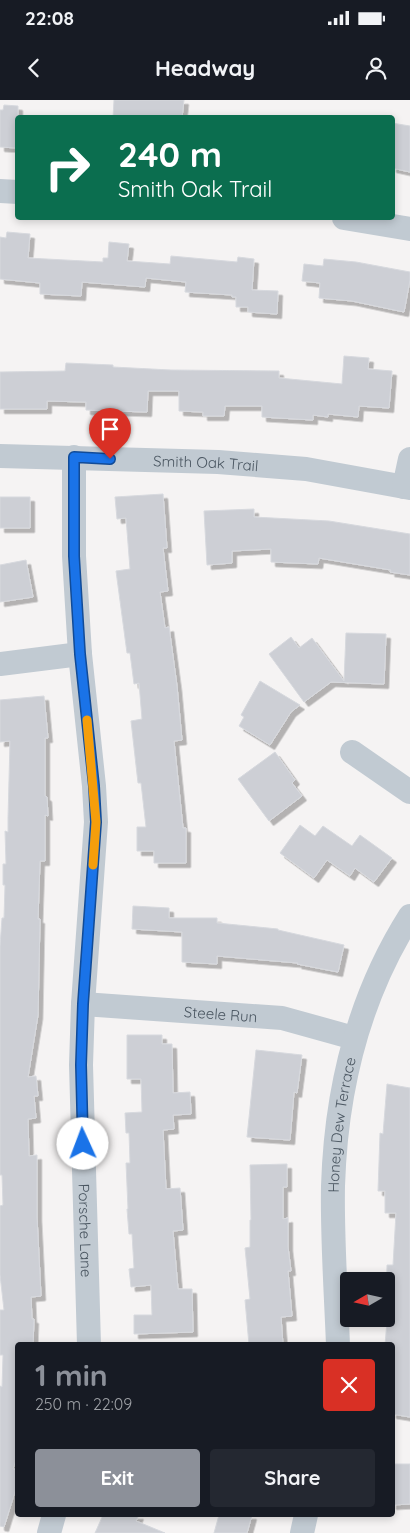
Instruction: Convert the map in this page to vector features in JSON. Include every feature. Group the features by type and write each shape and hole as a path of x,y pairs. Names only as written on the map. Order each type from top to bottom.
{"street":[{"path":"0,191 15,192"},
{"path":"356,220 410,229"},
{"name":"Smith Oak Trail","path":"0,456 218,462 306,469 407,487"},
{"name":"Porsche Lane","path":"74,457 74,556 80,654 96,822 83,1004 81,1065 89,1342"},
{"path":"407,487 410,458"},
{"path":"0,664 80,654"},
{"path":"352,752 410,792"},
{"name":"Honey Dew Terrace","path":"338,1342 333,1188 341,1101 354,1038 371,991 398,934 410,916"},
{"name":"Steele Run","path":"83,1004 282,1018 354,1038"},
{"path":"49,1533 53,1517"},
{"path":"302,1533 306,1517"}],"building":[{"path":"114,100 184,100 182,115 113,115"},
{"path":"4,105 18,106 18,115 15,115 15,148 0,147 0,110 3,110"},
{"path":"395,124 410,126 410,172 395,169"},
{"path":"7,232 30,234 28,258 103,262 103,258 108,258 109,242 129,244 127,261 170,264 171,256 237,262 238,257 254,259 252,290 278,291 277,314 248,312 248,307 236,307 236,297 232,297 232,295 185,292 186,282 146,278 145,287 82,282 81,296 40,294 40,283 0,279 0,237 6,238"},
{"path":"324,259 356,262 410,272 404,312 352,301 319,298 320,283 302,281 304,264 323,266"},
{"path":"344,356 369,358 368,369 392,371 389,408 359,406 358,417 328,414 328,417 313,415 313,420 262,417 262,406 225,406 224,416 203,416 203,412 179,411 179,391 148,391 147,412 86,410 86,402 47,401 47,409 0,409 0,372 65,371 66,363 171,370 279,371 279,378 342,384"},
{"path":"163,494 167,548 163,548 168,591 160,592 165,628 169,627 177,686 182,740 174,741 183,828 186,828 186,863 154,863 154,851 137,851 137,827 146,827 141,783 138,783 131,721 142,719 139,683 134,684 130,653 127,653 116,571 130,569 126,518 117,519 115,497"},
{"path":"0,497 30,497 30,528 0,528"},
{"path":"254,509 254,517 329,521 410,534 410,575 319,558 318,564 271,562 271,549 232,551 232,563 207,565 204,511"},
{"path":"26,560 33,597 0,602 0,565"},
{"path":"346,633 386,634 384,684 331,682 304,702 269,654 291,637 299,648 312,638 344,681"},
{"path":"260,681 300,705 291,712 270,745 239,726 244,717 241,715"},
{"path":"44,696 48,738 45,738 45,796 47,797 48,816 45,815 45,861 40,861 38,1015 28,1077 36,1076 38,1096 34,1096 36,1118 28,1119 29,1156 37,1155 37,1217 41,1296 31,1297 32,1319 34,1319 33,1342 15,1342 15,1463 13,1469 15,1469 15,1492 4,1527 0,1526 0,1386 2,1387 3,1355 0,1355 0,1310 4,1310 0,1275 0,1206 3,1205 2,1175 0,1175 0,946 2,918 4,918 5,885 3,885 3,864 6,864 5,831 8,832 10,741 0,742 0,700"},
{"path":"275,752 295,780 292,783 302,796 269,821 238,779"},
{"path":"300,825 315,836 323,826 352,846 360,835 392,858 374,882 355,868 350,876 327,860 314,878 280,853"},
{"path":"133,906 169,908 169,918 217,918 217,923 278,929 344,945 338,972 298,963 217,956 217,964 182,962 182,932 132,929"},
{"path":"127,1035 162,1035 162,1044 172,1044 173,1093 190,1092 191,1114 173,1115 174,1129 163,1130 166,1189 180,1188 183,1230 173,1231 178,1289 192,1289 193,1332 134,1334 134,1315 152,1315 151,1285 131,1287 129,1269 134,1268 132,1234 129,1234 127,1209 126,1163 130,1163 129,1133 126,1133 125,1113 142,1112 141,1079 127,1079"},
{"path":"256,1050 302,1055 297,1093 294,1092 290,1140 247,1137"},
{"path":"387,1084 410,1088 410,1417 395,1414 395,1342 385,1342 386,1328 395,1328 395,1272 387,1272 387,1265 393,1265 396,1213 385,1213 385,1191 378,1191 380,1133 383,1134"},
{"path":"287,1164 287,1187 283,1187 283,1219 288,1218 288,1247 291,1271 288,1271 292,1316 281,1317 283,1342 249,1342 245,1300 250,1299 245,1248 250,1247 250,1165"},
{"path":"395,1464 410,1464 410,1504 395,1505"},
{"path":"102,1517 138,1517 136,1521 165,1533 95,1533"},
{"path":"218,1517 251,1517 247,1533 214,1533"}],"slow traffic":[{"path":"87,720 96,822 93,865"}],"route":[{"path":"83,1144 81,1065 83,1004 96,822 80,654 74,556 74,457 110,459"}]}
